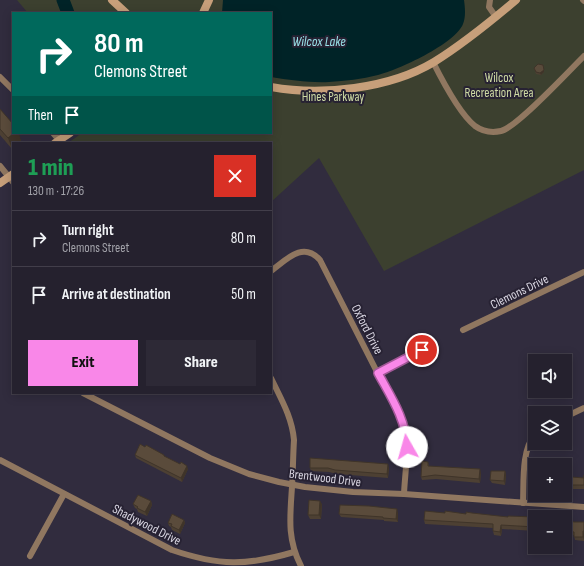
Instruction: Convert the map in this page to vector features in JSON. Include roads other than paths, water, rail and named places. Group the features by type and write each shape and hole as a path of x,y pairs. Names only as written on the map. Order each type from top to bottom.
{"street":[{"path":"112,0 125,12"},
{"path":"203,12 209,0"},
{"path":"490,0 489,7 496,17"},
{"path":"272,87 308,91 349,88 393,79 413,72 433,62 460,44 516,0"},
{"path":"433,62 447,89 474,125 485,131 493,132 502,131 516,123 584,56"},
{"path":"0,77 12,89"},
{"path":"57,142 69,134"},
{"path":"0,166 12,178 0,183"},
{"name":"Oxford Drive","path":"272,270 294,254 301,252 308,252 320,260 401,416 405,430 407,447 404,494"},
{"name":"Clemons Drive","path":"463,330 584,272"},
{"path":"378,373 422,350"},
{"path":"272,380 286,408 293,428 294,440 289,525 294,552 301,566"},
{"name":"Brentwood Drive","path":"85,394 210,458 249,474 292,484 347,492 404,494 584,507"},
{"path":"572,414 584,408"},
{"path":"523,503 526,453 528,447"},
{"name":"Shadywood Drive","path":"0,460 172,550 201,561 244,565 269,560 294,552"},
{"path":"30,556 64,494"}],"water":[{"name":"Wilcox Lake","path":"223,0 464,0 465,15 463,24 458,32 449,40 438,48 399,68 360,79 329,82 307,82 272,77 272,12 222,12"}],"waterway":[{"path":"63,0 68,12"}],"park label":[{"name":"Wilcox Recreation Area","path":"499,84"},
{"name":"Hines Parkway","path":"333,96"}]}
